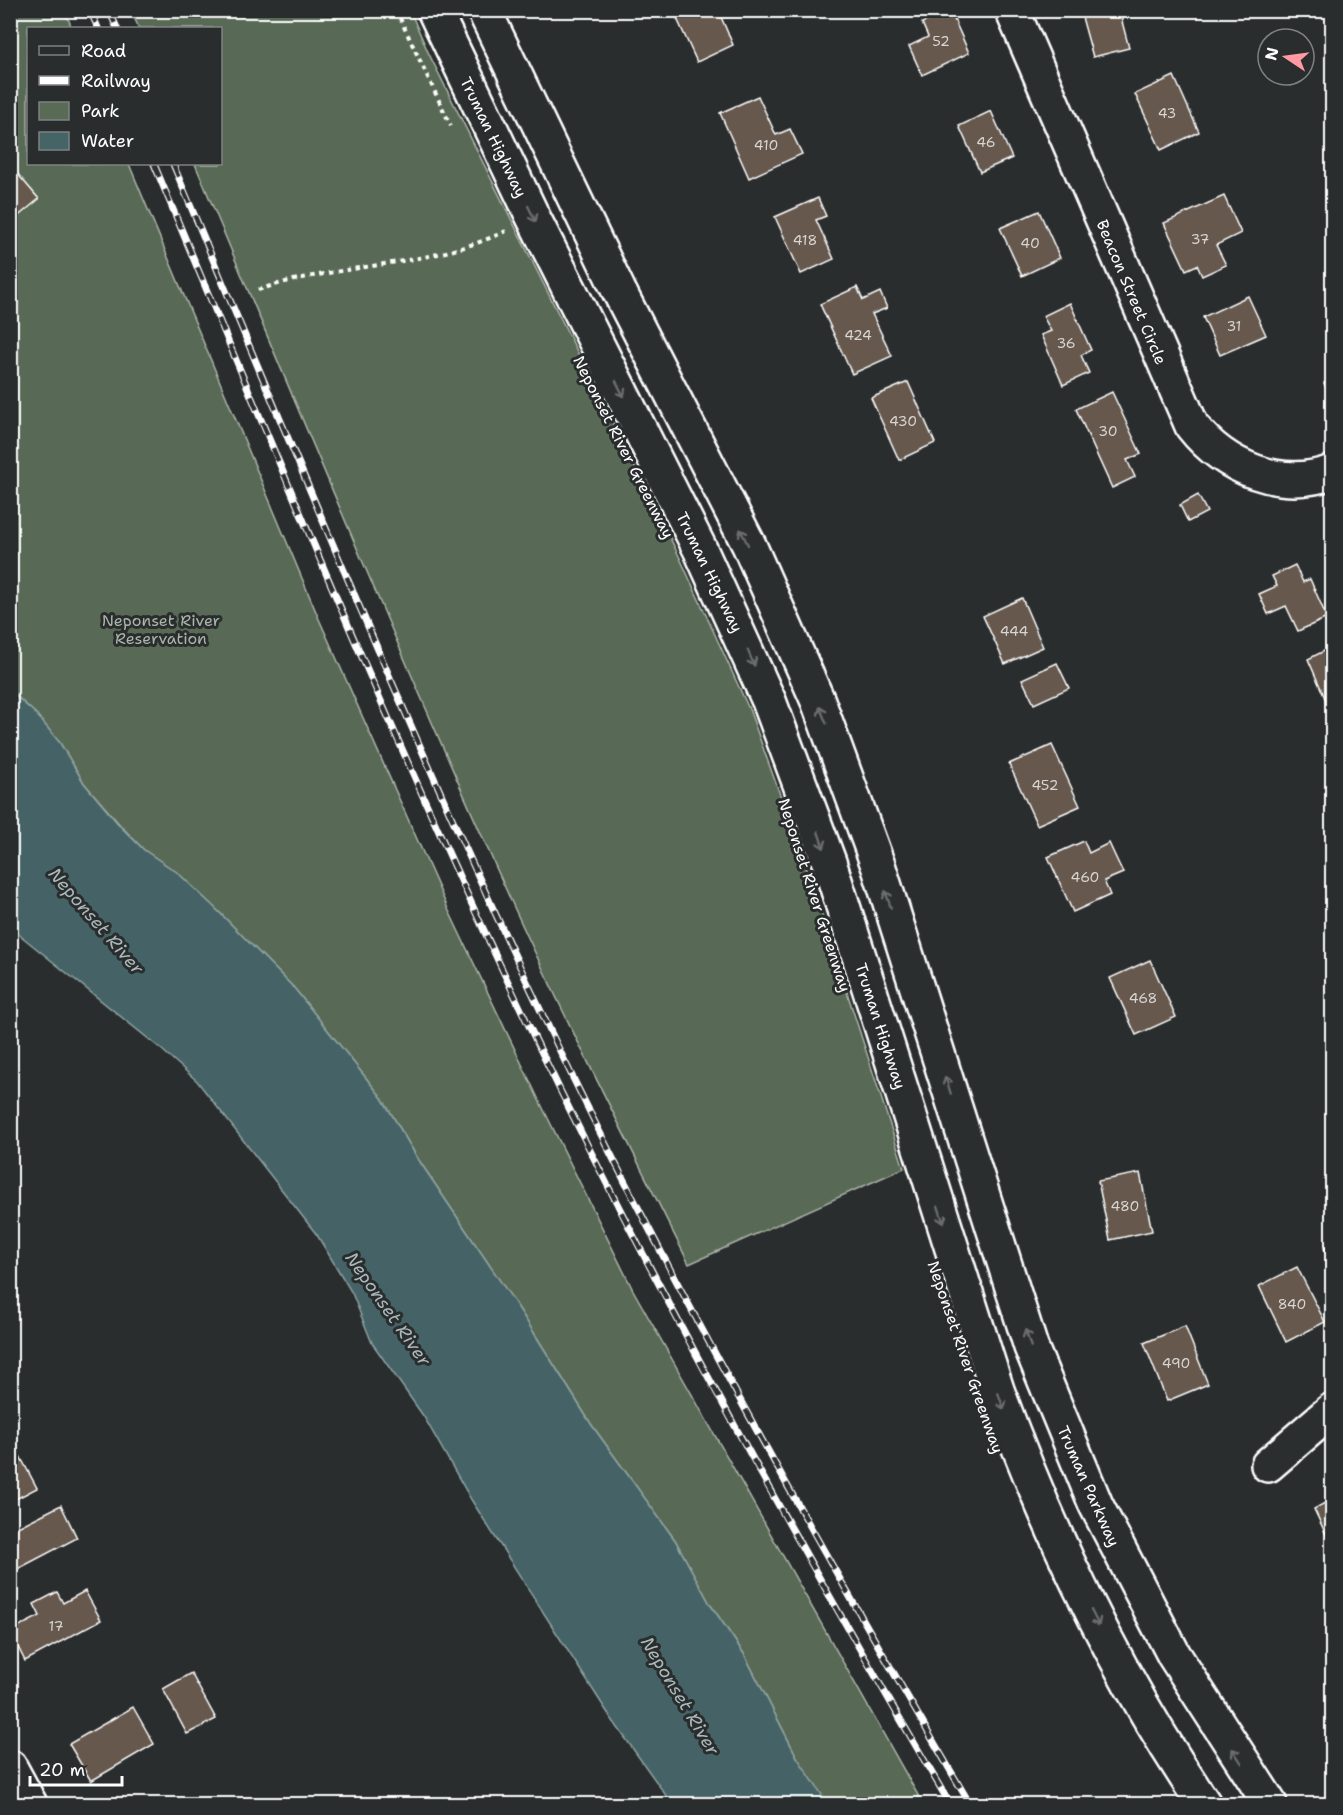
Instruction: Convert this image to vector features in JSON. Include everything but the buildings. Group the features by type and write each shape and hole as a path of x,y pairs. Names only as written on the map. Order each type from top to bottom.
{"main road":[{"name":"Truman Highway","path":"434,10 533,217 700,549 769,701 829,862 923,1160 1015,1438 1079,1587"},
{"path":"484,10 619,291 580,310"},
{"name":"Beacon Street Circle","path":"1012,10 1192,426 1218,454 1257,473 1301,479 1332,473"},
{"name":"Truman Parkway","path":"619,291 749,545 818,701 879,868 1047,1390 1096,1505 1174,1655 1270,1804"},
{"path":"1268,1465 1332,1410"},
{"path":"1126,1565 1079,1587 1143,1706 1204,1804"},
{"path":"10,1767 30,1804"}],"path":[{"path":"396,10 453,131"},
{"path":"258,290 464,248 533,217"},
{"path":"499,222 509,243"}],"green space":[{"name":"Neponset River Reservation","path":"14,10 65,11 72,27 27,27 27,165 129,165 319,619 449,911 537,1096 633,1290 923,1804 727,1804 797,1757 744,1654 710,1604 675,1540 591,1424 519,1309 418,1159 382,1098 294,988 178,873 144,850 121,826 84,783 60,743 36,714 11,691 10,12"},
{"path":"131,11 410,11 429,54 680,558 749,709 807,869 904,1168 689,1264 571,1027 463,794 195,165 222,165 222,27 139,27"}],"water":[{"name":"Neponset River","path":"10,691 36,714 60,743 84,783 120,826 144,850 178,873 294,988 382,1098 418,1159 519,1309 591,1424 675,1540 710,1604 744,1654 797,1757 828,1804 672,1804 611,1718 472,1501 424,1417 372,1343 352,1293 317,1235 197,1081 161,1049 11,928"}],"railway":[{"path":"90,10 98,27"},
{"path":"109,10 117,27"},
{"path":"154,165 400,745 504,974 559,1088 651,1270 748,1450 950,1804"},
{"path":"173,165 417,739 574,1080 667,1264 765,1446 970,1804"}]}
